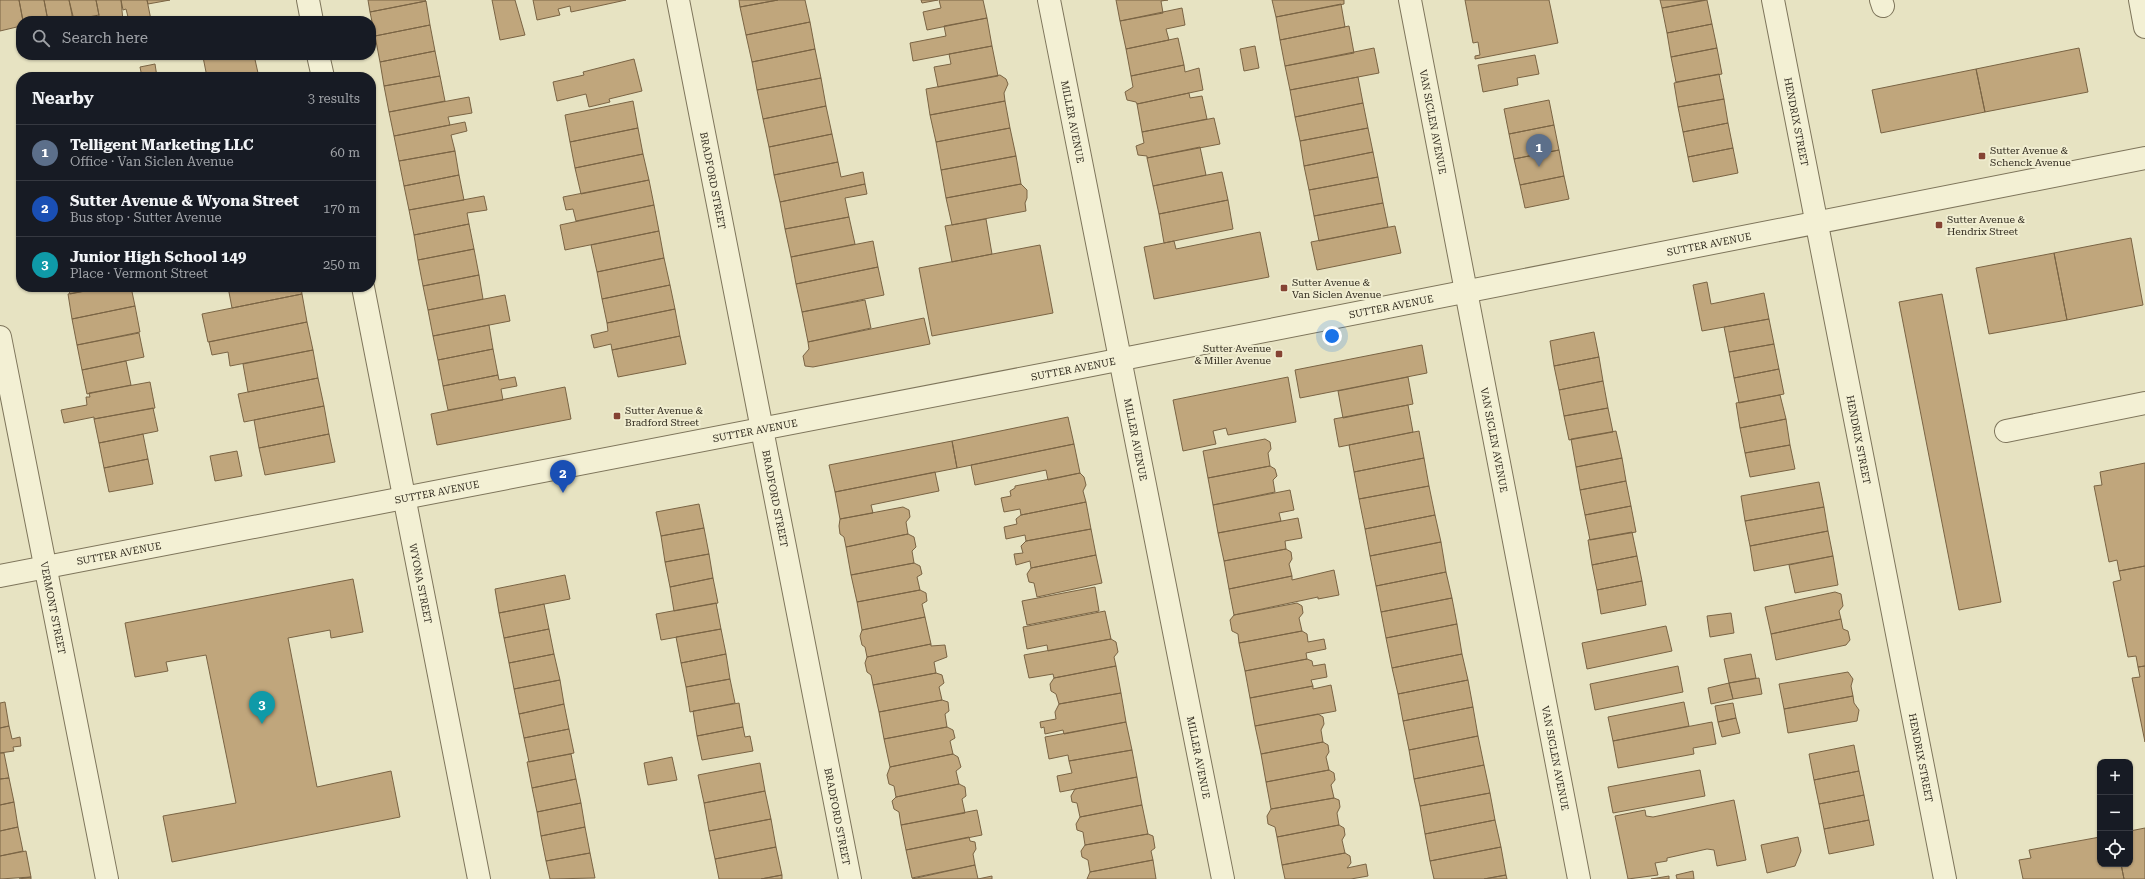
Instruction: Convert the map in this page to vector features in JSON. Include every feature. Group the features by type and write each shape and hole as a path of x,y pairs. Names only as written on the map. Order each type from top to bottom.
{"street":[{"path":"308,0 311,16"},
{"name":"BRADFORD STREET","path":"678,0 760,428 850,879"},
{"name":"MILLER AVENUE","path":"1049,0 1223,879"},
{"name":"VAN SICLEN AVENUE","path":"1410,0 1579,879"},
{"name":"HENDRIX STREET","path":"1773,0 1945,879"},
{"path":"2140,0 2145,27"},
{"path":"319,60 321,72"},
{"name":"SUTTER AVENUE","path":"0,576 1121,359 2145,158"},
{"name":"WYONA STREET","path":"364,292 479,879"},
{"name":"VERMONT STREET","path":"0,337 107,879"},
{"path":"2006,431 2145,403"}],"building":[{"path":"0,0 19,0 22,16 16,16 16,27 0,31"},
{"path":"19,0 44,0 47,16 22,16"},
{"path":"44,0 69,0 73,16 47,16"},
{"path":"69,0 96,0 99,15 72,16"},
{"path":"96,0 121,0 123,16 99,16"},
{"path":"121,0 147,0 150,16 128,16 126,9 123,10"},
{"path":"147,0 170,0 148,4"},
{"path":"368,0 425,0 426,1 370,12"},
{"path":"492,0 515,0 525,35 500,40"},
{"path":"533,0 626,0 571,12 570,6 558,9 560,15 537,20"},
{"path":"739,0 778,0 740,7"},
{"path":"778,0 805,0 810,22 746,35 740,7"},
{"path":"921,0 938,0 922,3"},
{"path":"939,0 983,0 987,18 927,30 923,12 941,8"},
{"path":"1116,0 1168,0 1161,1 1163,13 1120,21"},
{"path":"1272,0 1344,0 1344,4 1276,17"},
{"path":"1465,0 1549,0 1558,43 1475,59 1475,56 1480,55 1478,42 1473,43"},
{"path":"1660,0 1704,0 1662,8"},
{"path":"1707,0 1712,24 1667,33 1662,8"},
{"path":"426,1 430,25 376,36 376,16 371,16 370,12"},
{"path":"1341,4 1345,27 1280,40 1276,17"},
{"path":"1182,8 1185,25 1166,29 1169,40 1126,49 1120,21"},
{"path":"987,18 992,46 913,61 910,43 946,36 944,26"},
{"path":"810,22 815,49 752,62 746,35"},
{"path":"1712,24 1717,48 1671,57 1667,33"},
{"path":"430,25 435,51 380,62 376,36"},
{"path":"1349,26 1354,53 1285,66 1280,40"},
{"path":"1178,38 1184,65 1131,76 1126,49"},
{"path":"992,46 998,76 938,87 934,67 951,64 949,54"},
{"path":"1255,46 1259,68 1244,71 1240,49"},
{"path":"1374,48 1379,73 1290,90 1285,66"},
{"path":"1717,48 1722,74 1676,82 1671,57"},
{"path":"2079,48 2088,92 1985,112 1976,69"},
{"path":"815,49 821,78 757,90 752,62"},
{"path":"435,51 440,76 384,86 380,62"},
{"path":"1535,55 1539,74 1517,78 1518,85 1483,92 1478,65"},
{"path":"634,59 642,91 609,99 610,102 589,107 586,94 557,101 553,82 584,75 583,72"},
{"path":"204,60 255,60 258,72 206,72"},
{"path":"155,64 156,72 141,72 140,67"},
{"path":"1184,65 1185,72 1199,68 1203,90 1137,104 1136,102 1127,100 1125,92 1133,87 1131,76"},
{"path":"1976,69 1985,112 1881,133 1872,90"},
{"path":"1719,74 1724,99 1678,107 1674,83"},
{"path":"1000,75 1006,79 1008,84 1004,93 1005,101 930,115 926,89"},
{"path":"440,76 445,101 389,112 384,86"},
{"path":"1358,77 1363,103 1295,117 1290,90"},
{"path":"821,78 826,106 763,119 757,90"},
{"path":"1189,93 1190,98 1202,96 1207,119 1142,132 1137,104"},
{"path":"469,97 472,113 448,117 450,125 394,136 389,112"},
{"path":"1724,99 1728,123 1683,132 1678,107"},
{"path":"1549,100 1554,125 1509,134 1504,109"},
{"path":"633,101 638,128 570,142 565,115"},
{"path":"1005,101 1010,128 936,142 930,115"},
{"path":"1363,103 1368,128 1300,141 1295,117"},
{"path":"826,106 832,134 769,147 763,119"},
{"path":"1214,118 1220,144 1147,158 1147,156 1138,155 1136,146 1144,143 1142,132"},
{"path":"465,122 467,131 451,135 455,151 399,161 394,136"},
{"path":"1728,123 1733,148 1688,157 1683,132"},
{"path":"1554,125 1559,150 1514,159 1509,134"},
{"path":"638,128 643,154 575,168 570,142"},
{"path":"1010,128 1016,156 941,170 936,142"},
{"path":"1368,128 1373,152 1304,166 1300,141"},
{"path":"832,134 838,162 774,175 769,147"},
{"path":"1200,147 1206,175 1153,186 1147,158"},
{"path":"1733,148 1738,173 1693,182 1688,157"},
{"path":"1559,150 1564,176 1520,185 1514,159"},
{"path":"455,151 459,175 404,186 399,161"},
{"path":"1373,152 1378,177 1309,190 1304,166"},
{"path":"643,154 649,180 581,194 575,168"},
{"path":"1016,156 1021,184 946,198 941,170"},
{"path":"838,162 841,177 863,172 865,184 780,202 774,175"},
{"path":"1222,172 1228,200 1159,214 1153,186"},
{"path":"459,175 464,200 409,210 404,186"},
{"path":"1564,176 1569,199 1525,208 1520,185"},
{"path":"1378,177 1383,203 1314,216 1309,190"},
{"path":"649,180 654,205 576,221 573,209 566,210 563,197"},
{"path":"865,184 867,194 845,198 849,217 785,229 780,202"},
{"path":"1021,184 1027,190 1027,198 1025,203 1026,211 952,225 946,198"},
{"path":"484,196 487,210 467,213 469,224 414,235 409,210"},
{"path":"1228,200 1233,229 1164,243 1159,214"},
{"path":"1383,203 1388,227 1319,241 1314,216"},
{"path":"654,205 659,231 565,250 560,225"},
{"path":"849,217 855,244 791,257 785,229"},
{"path":"986,219 992,254 952,262 945,226"},
{"path":"469,224 474,249 418,260 414,235"},
{"path":"1395,226 1401,253 1317,270 1311,242"},
{"path":"659,231 664,258 597,272 591,245"},
{"path":"1260,232 1269,277 1154,299 1144,247 1174,241 1176,249"},
{"path":"2131,238 2143,305 2067,320 2054,253"},
{"path":"873,241 878,267 796,284 791,257"},
{"path":"1040,245 1053,313 932,336 919,268"},
{"path":"474,249 479,275 423,286 418,260"},
{"path":"2054,253 2067,320 1989,334 1976,268"},
{"path":"664,258 670,285 602,299 597,272"},
{"path":"878,267 884,295 802,312 796,284"},
{"path":"479,275 483,299 428,310 423,286"},
{"path":"1707,282 1711,304 1764,293 1769,319 1702,331 1693,285"},
{"path":"670,285 675,309 607,323 602,299"},
{"path":"69,292 80,292 70,294"},
{"path":"79,292 132,292 135,306 72,319 68,294"},
{"path":"229,292 302,292 302,294 232,308"},
{"path":"302,294 307,322 208,342 202,314"},
{"path":"1942,294 2001,602 1959,610 1899,302"},
{"path":"505,295 510,321 433,336 428,310"},
{"path":"865,300 871,328 808,342 802,312"},
{"path":"135,306 140,332 77,345 72,319"},
{"path":"675,309 680,336 612,350 611,344 594,348 591,335 608,331 607,323"},
{"path":"924,318 930,344 813,367 805,366 803,356 809,349 808,342"},
{"path":"1769,319 1774,344 1729,352 1724,327"},
{"path":"307,322 313,350 230,366 228,352 212,355 209,342"},
{"path":"489,325 493,349 438,360 433,336"},
{"path":"1594,332 1599,357 1554,366 1550,341"},
{"path":"139,333 144,357 82,370 77,345"},
{"path":"680,336 686,364 618,377 612,350"},
{"path":"1774,344 1779,369 1734,378 1729,352"},
{"path":"1422,345 1427,373 1300,398 1295,370"},
{"path":"493,349 498,375 443,386 438,360"},
{"path":"313,350 318,378 248,392 243,364"},
{"path":"1599,357 1603,381 1559,390 1554,366"},
{"path":"126,361 131,385 87,394 82,370"},
{"path":"1779,369 1784,394 1739,403 1734,378"},
{"path":"498,375 499,380 515,377 517,386 501,389 503,400 448,410 443,386"},
{"path":"1288,377 1296,422 1228,435 1226,428 1213,431 1216,444 1183,451 1173,400"},
{"path":"1408,377 1413,404 1343,418 1338,391"},
{"path":"318,378 324,406 244,422 238,394"},
{"path":"1603,381 1608,408 1564,416 1559,390"},
{"path":"150,382 155,408 64,423 61,410 87,405 86,397 90,397 89,393"},
{"path":"565,387 571,419 437,445 431,414"},
{"path":"1780,395 1786,419 1740,428 1736,403"},
{"path":"1408,405 1413,432 1339,447 1334,419"},
{"path":"324,406 329,434 259,448 254,420"},
{"path":"153,408 158,431 99,443 94,419"},
{"path":"1608,408 1613,432 1569,440 1564,416"},
{"path":"1068,417 1074,444 957,468 952,441"},
{"path":"1786,419 1790,445 1745,453 1740,428"},
{"path":"1419,431 1424,458 1354,472 1349,445"},
{"path":"1616,431 1622,458 1576,467 1571,439"},
{"path":"143,434 148,459 104,468 99,443"},
{"path":"329,434 335,462 265,475 259,448"},
{"path":"1265,439 1270,442 1271,449 1268,453 1270,466 1208,478 1203,451"},
{"path":"952,441 957,468 835,492 829,465"},
{"path":"1074,444 1080,473 1048,480 1046,470 975,485 971,465"},
{"path":"1790,445 1795,469 1750,477 1745,453"},
{"path":"237,451 242,476 215,481 210,456"},
{"path":"1424,458 1429,486 1359,499 1354,472"},
{"path":"1622,458 1626,481 1580,490 1576,467"},
{"path":"148,459 153,484 109,492 104,468"},
{"path":"2145,463 2145,566 2119,571 2117,560 2109,562 2094,486 2102,485 2100,472"},
{"path":"1270,466 1275,469 1277,476 1273,480 1275,492 1213,505 1208,478"},
{"path":"935,472 939,491 871,505 873,513 840,519 835,492"},
{"path":"1080,473 1084,477 1086,485 1083,491 1086,502 1021,515 1020,509 1004,512 1001,498 1011,496 1010,491 1015,488 1015,486"},
{"path":"1626,481 1631,506 1585,515 1580,490"},
{"path":"1819,482 1824,507 1745,521 1741,496"},
{"path":"1429,486 1435,515 1365,529 1359,499"},
{"path":"1290,490 1294,510 1279,513 1281,521 1218,533 1213,505"},
{"path":"1086,502 1091,529 1026,541 1025,535 1006,539 1004,527 1017,524 1016,519 1021,515"},
{"path":"699,504 704,528 661,536 656,512"},
{"path":"1631,506 1636,532 1590,540 1585,515"},
{"path":"903,507 909,510 910,517 906,522 908,534 846,547 844,537 840,534 840,519"},
{"path":"1824,507 1828,531 1750,546 1745,521"},
{"path":"1435,515 1441,542 1370,556 1365,529"},
{"path":"1298,518 1302,538 1285,541 1286,549 1224,561 1218,533"},
{"path":"704,528 709,554 665,562 661,536"},
{"path":"1091,529 1096,555 1031,568 1030,561 1016,565 1014,554 1023,553 1021,546 1026,541"},
{"path":"1828,531 1833,556 1754,571 1750,546"},
{"path":"1632,532 1637,556 1592,565 1588,540"},
{"path":"908,534 914,537 916,547 912,551 914,563 851,575 846,547"},
{"path":"1441,542 1446,572 1376,586 1370,556"},
{"path":"1286,549 1291,552 1292,559 1289,564 1292,576 1229,589 1224,561"},
{"path":"709,554 713,578 670,587 665,562"},
{"path":"1096,555 1102,583 1037,597 1034,583 1029,582 1027,574 1031,568"},
{"path":"1637,556 1642,581 1597,590 1592,565"},
{"path":"1833,556 1838,585 1795,593 1789,565"},
{"path":"914,563 920,566 922,574 917,577 920,590 857,602 851,575"},
{"path":"2145,566 2145,666 2138,667 2136,656 2128,657 2113,582 2121,580 2119,571"},
{"path":"1334,570 1339,595 1318,599 1318,597 1234,615 1229,589 1292,576 1292,580"},
{"path":"1446,572 1452,598 1381,612 1376,586"},
{"path":"565,575 570,599 499,613 495,589"},
{"path":"713,578 718,603 674,611 670,587"},
{"path":"353,579 363,632 331,638 330,630 288,638 317,787 391,771 400,817 172,862 163,816 236,803 206,655 166,662 168,671 135,677 125,623"},
{"path":"1642,581 1646,605 1601,614 1597,590"},
{"path":"1095,587 1099,611 1027,625 1022,601"},
{"path":"920,590 926,593 927,601 922,604 925,617 862,630 857,602"},
{"path":"1835,592 1841,594 1843,606 1839,611 1841,619 1771,634 1765,607"},
{"path":"1452,598 1457,624 1386,638 1381,612"},
{"path":"716,603 721,629 661,640 656,614"},
{"path":"1297,603 1302,606 1303,613 1299,618 1302,631 1239,643 1238,634 1232,631 1230,620 1234,615"},
{"path":"544,604 549,629 504,638 499,613"},
{"path":"1105,611 1111,639 1048,651 1047,645 1027,649 1023,627"},
{"path":"1731,613 1734,633 1710,637 1707,616"},
{"path":"925,617 931,644 867,657 865,647 862,645 860,636 862,630"},
{"path":"1841,619 1843,629 1848,631 1850,640 1846,645 1776,660 1771,634"},
{"path":"1457,624 1462,654 1392,668 1386,638"},
{"path":"1666,626 1672,651 1587,669 1582,643"},
{"path":"549,629 554,654 509,663 504,638"},
{"path":"721,629 726,654 681,663 676,637"},
{"path":"1302,631 1307,634 1308,642 1324,639 1326,649 1306,653 1307,659 1245,671 1239,643"},
{"path":"1111,639 1116,642 1118,652 1114,657 1116,666 1054,678 1053,674 1029,678 1024,655"},
{"path":"931,644 931,646 945,645 947,657 934,662 936,673 873,685 871,675 867,672 865,663 867,657"},
{"path":"554,654 560,680 514,689 509,663"},
{"path":"726,654 730,679 686,687 681,663"},
{"path":"1462,654 1468,680 1398,694 1392,668"},
{"path":"1751,654 1756,678 1729,683 1724,659"},
{"path":"1307,659 1312,661 1313,666 1325,664 1327,677 1311,680 1313,686 1250,698 1245,671"},
{"path":"1116,666 1121,693 1059,704 1056,694 1051,691 1050,684 1054,678"},
{"path":"1678,666 1683,692 1595,710 1590,684"},
{"path":"2145,666 2145,742 2132,678 2140,677 2138,667"},
{"path":"1848,672 1853,679 1851,686 1853,696 1784,709 1779,684"},
{"path":"936,673 942,675 944,683 939,687 942,700 879,712 873,685"},
{"path":"1759,678 1762,694 1733,699 1729,683"},
{"path":"730,679 735,703 690,712 686,687"},
{"path":"560,680 564,704 519,714 514,689"},
{"path":"1468,680 1473,707 1403,721 1398,694"},
{"path":"1729,683 1733,699 1711,704 1708,688"},
{"path":"1331,685 1336,711 1255,726 1250,698 1313,686 1313,689"},
{"path":"1121,693 1126,722 1064,734 1063,730 1045,734 1044,727 1041,728 1040,722 1056,719 1055,712 1059,704"},
{"path":"1853,696 1854,703 1859,710 1857,721 1788,733 1784,709"},
{"path":"942,700 948,702 949,711 945,714 947,727 884,739 879,712"},
{"path":"5,702 9,726 0,728 0,703"},
{"path":"1684,702 1689,726 1613,741 1608,717"},
{"path":"739,703 743,727 697,736 693,711"},
{"path":"1733,703 1736,718 1718,722 1715,706"},
{"path":"564,704 569,729 524,738 519,714"},
{"path":"1473,707 1478,736 1409,750 1403,721"},
{"path":"1318,714 1323,717 1324,724 1321,730 1323,742 1261,754 1255,726"},
{"path":"1736,718 1740,733 1722,737 1718,722"},
{"path":"1126,722 1132,750 1069,761 1068,755 1049,759 1045,737"},
{"path":"1712,722 1716,744 1693,748 1694,754 1618,768 1613,741"},
{"path":"9,726 12,739 20,737 21,746 13,747 14,751 0,753 0,728"},
{"path":"743,727 745,737 750,736 753,751 702,760 697,736"},
{"path":"947,727 953,730 955,738 950,741 953,754 890,767 884,739"},
{"path":"569,729 574,753 529,762 524,738"},
{"path":"1478,736 1484,765 1414,779 1409,750"},
{"path":"1323,742 1328,745 1329,752 1326,757 1329,770 1266,782 1261,754"},
{"path":"1854,745 1859,771 1814,780 1809,754"},
{"path":"1132,750 1137,777 1060,792 1057,776 1072,773 1069,761"},
{"path":"0,753 4,753 9,778 0,779"},
{"path":"571,754 576,779 532,788 527,762"},
{"path":"953,754 958,757 961,767 956,771 959,784 896,797 894,786 889,784 887,775 890,767"},
{"path":"672,757 677,780 648,785 644,763"},
{"path":"760,763 765,791 704,803 698,775"},
{"path":"1484,765 1490,793 1420,806 1414,779"},
{"path":"1329,770 1334,773 1335,780 1331,785 1334,798 1271,809 1266,782"},
{"path":"1700,770 1705,796 1613,813 1608,787"},
{"path":"1859,771 1864,795 1819,804 1814,780"},
{"path":"1137,777 1142,805 1080,817 1077,803 1072,802 1071,796 1075,789"},
{"path":"9,778 14,802 0,805 0,779"},
{"path":"576,779 581,803 537,812 532,788"},
{"path":"959,784 965,787 966,796 962,799 965,813 901,825 899,812 894,809 892,801 896,797"},
{"path":"765,791 771,819 709,831 704,803"},
{"path":"1490,793 1495,820 1425,834 1420,806"},
{"path":"1864,795 1869,820 1824,829 1819,804"},
{"path":"1334,798 1339,800 1340,807 1337,813 1339,825 1277,837 1275,827 1268,824 1267,816 1271,809"},
{"path":"1734,800 1746,860 1717,866 1714,850 1707,849 1667,858 1667,861 1655,863 1658,875 1628,879 1615,816 1645,810 1646,816 1653,817"},
{"path":"14,802 18,827 0,831 0,805"},
{"path":"581,803 585,827 541,836 537,812"},
{"path":"1142,805 1148,834 1085,845 1083,832 1077,830 1076,824 1080,817"},
{"path":"977,810 982,835 906,850 901,825"},
{"path":"771,819 776,847 715,859 709,831"},
{"path":"1495,820 1501,847 1430,861 1425,834"},
{"path":"1869,820 1874,845 1829,854 1824,829"},
{"path":"1339,825 1344,828 1345,835 1342,840 1345,853 1282,865 1277,837"},
{"path":"18,827 23,851 0,856 0,831"},
{"path":"585,827 590,853 546,861 541,836"},
{"path":"2145,828 2145,879 2124,879 2122,867 2133,867 2133,830"},
{"path":"1148,834 1153,836 1155,848 1151,851 1153,860 1090,872 1088,860 1082,857 1081,851 1085,845"},
{"path":"969,837 970,841 975,842 976,849 973,854 975,865 912,878 906,850"},
{"path":"1798,837 1801,851 1795,866 1767,873 1761,845"},
{"path":"2097,838 2097,867 2122,867 2124,879 2023,879 2019,860 2031,858 2029,850"},
{"path":"776,847 782,875 761,879 719,879 715,859"},
{"path":"1501,847 1506,875 1484,879 1434,879 1430,861"},
{"path":"26,851 31,877 0,879 0,856"},
{"path":"590,853 595,878 550,879 546,861"},
{"path":"1345,853 1350,856 1351,863 1347,868 1366,864 1368,876 1351,879 1285,879 1282,865"},
{"path":"1153,860 1156,879 1087,879 1090,872"},
{"path":"975,865 978,879 912,879"},
{"path":"1693,871 1694,879 1677,879 1676,875"},
{"path":"782,875 782,879 761,879"},
{"path":"1506,875 1507,879 1484,879"},
{"path":"992,876 992,879 978,879"},
{"path":"1669,876 1669,879 1651,879"},
{"path":"31,877 31,879 19,879"}],"place":[{"name":"Sutter Avenue & Schenck Avenue","path":"1982,156"},
{"name":"Telligent Marketing LLC","path":"1539,167"},
{"name":"Sutter Avenue & Hendrix Street","path":"1939,225"},
{"name":"Sutter Avenue & Van Siclen Avenue","path":"1284,288"},
{"name":"Sutter Avenue & Miller Avenue","path":"1279,354"},
{"name":"Sutter Avenue & Bradford Street","path":"617,416"},
{"name":"Sutter Avenue & Wyona Street","path":"563,493"},
{"name":"Junior High School 149","path":"262,724"}]}
